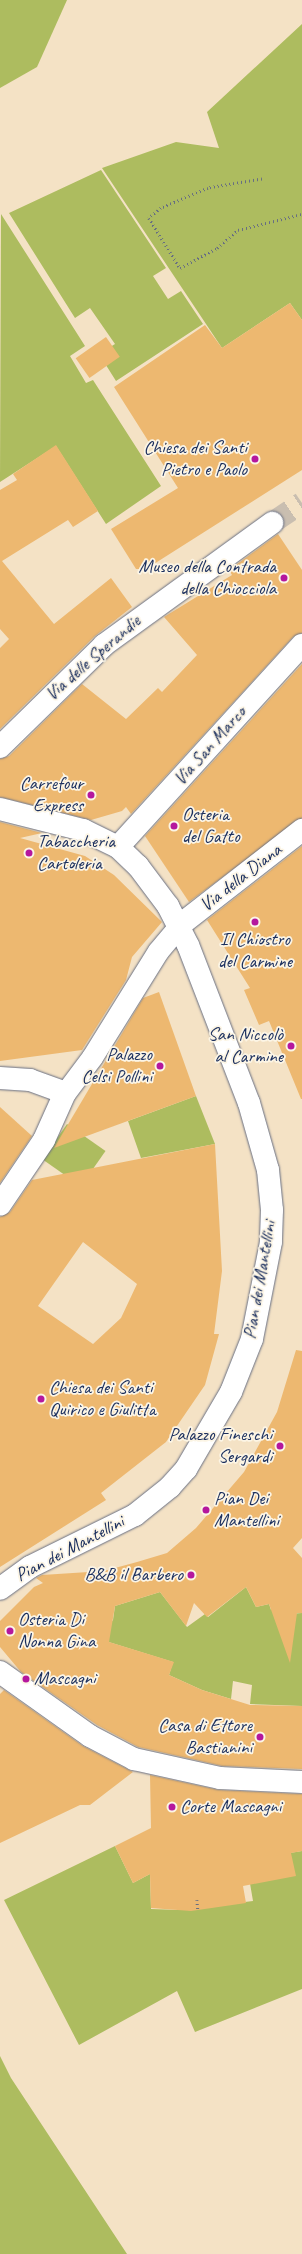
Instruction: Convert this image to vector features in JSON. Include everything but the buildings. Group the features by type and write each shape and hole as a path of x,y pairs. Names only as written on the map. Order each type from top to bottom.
{"street":[{"name":"Via delle Sperandie","path":"0,747 59,685 109,641 272,523"},
{"name":"Via San Marco","path":"118,847 302,645"},
{"name":"Pian dei Mantellini","path":"0,809 83,830 118,847 138,866 180,925 247,1096 270,1187 271,1242 252,1339 218,1419 201,1448 170,1487 135,1515 30,1567 0,1589"},
{"name":"Via della Diana","path":"180,925 302,830"},
{"path":"0,1205 44,1140 65,1093 92,1057 158,950 180,925"},
{"path":"0,1078 30,1080 65,1093"},
{"path":"0,1672 90,1736 134,1759 228,1779 302,1782"}],"path":[{"path":"262,179 208,188 161,208 149,218 180,268 217,248 238,230 302,214"},
{"path":"197,1900 198,1909"}],"green space":[{"path":"0,0 67,0 37,67 0,88"},
{"path":"302,24 302,320 290,303 222,348 102,168 176,142 219,148 207,112"},
{"path":"101,170 166,268 153,276 168,299 181,291 203,324 116,381 99,354 115,344 90,308 75,318 9,213"},
{"path":"1,214 85,346 70,356 86,383 93,380 161,486 106,524 56,446 0,482"},
{"path":"196,1096 215,1144 141,1158 128,1121"},
{"path":"67,1124 106,1151 81,1186 42,1159"},
{"path":"246,1587 256,1607 269,1604 271,1610 278,1609 278,1615 302,1613 302,1706 250,1704 252,1685 233,1681 231,1699 202,1690 169,1675 173,1662 99,1639 113,1620 115,1606 160,1592 187,1627 205,1614 208,1617"},
{"path":"115,1846 133,1883 150,1874 151,1909 180,1910 253,1901 246,1860 302,1851 302,1989 195,2032 177,1991 79,2045 4,1900"},
{"path":"0,2056 11,2078 127,2254 0,2254"}],"tunnel":[{"path":"272,523 302,503"}],"place":[{"name":"Chiesa dei Santi Pietro e Paolo","path":"255,459"},
{"name":"Museo della Contrada della Chiocciola","path":"284,578"},
{"name":"Carrefour Express","path":"91,795"},
{"name":"Osteria del Gatto","path":"174,826"},
{"name":"Tabaccheria Cartoleria","path":"29,853"},
{"name":"Il Chiostro del Carmine","path":"255,922"},
{"name":"San Niccolò al Carmine","path":"291,1046"},
{"name":"Palazzo Celsi Pollini","path":"160,1066"},
{"name":"Chiesa dei Santi Quirico e Giulitta","path":"41,1399"},
{"name":"Palazzo Fineschi Sergardi","path":"280,1446"},
{"name":"Pian Dei Mantellini","path":"206,1510"},
{"name":"B&B il Barbero","path":"191,1575"},
{"name":"Osteria Di Nonna Gina","path":"10,1631"},
{"name":"Mascagni","path":"26,1679"},
{"name":"Casa di Ettore Bastianini","path":"260,1737"},
{"name":"Corte Mascagni","path":"172,1807"}]}
